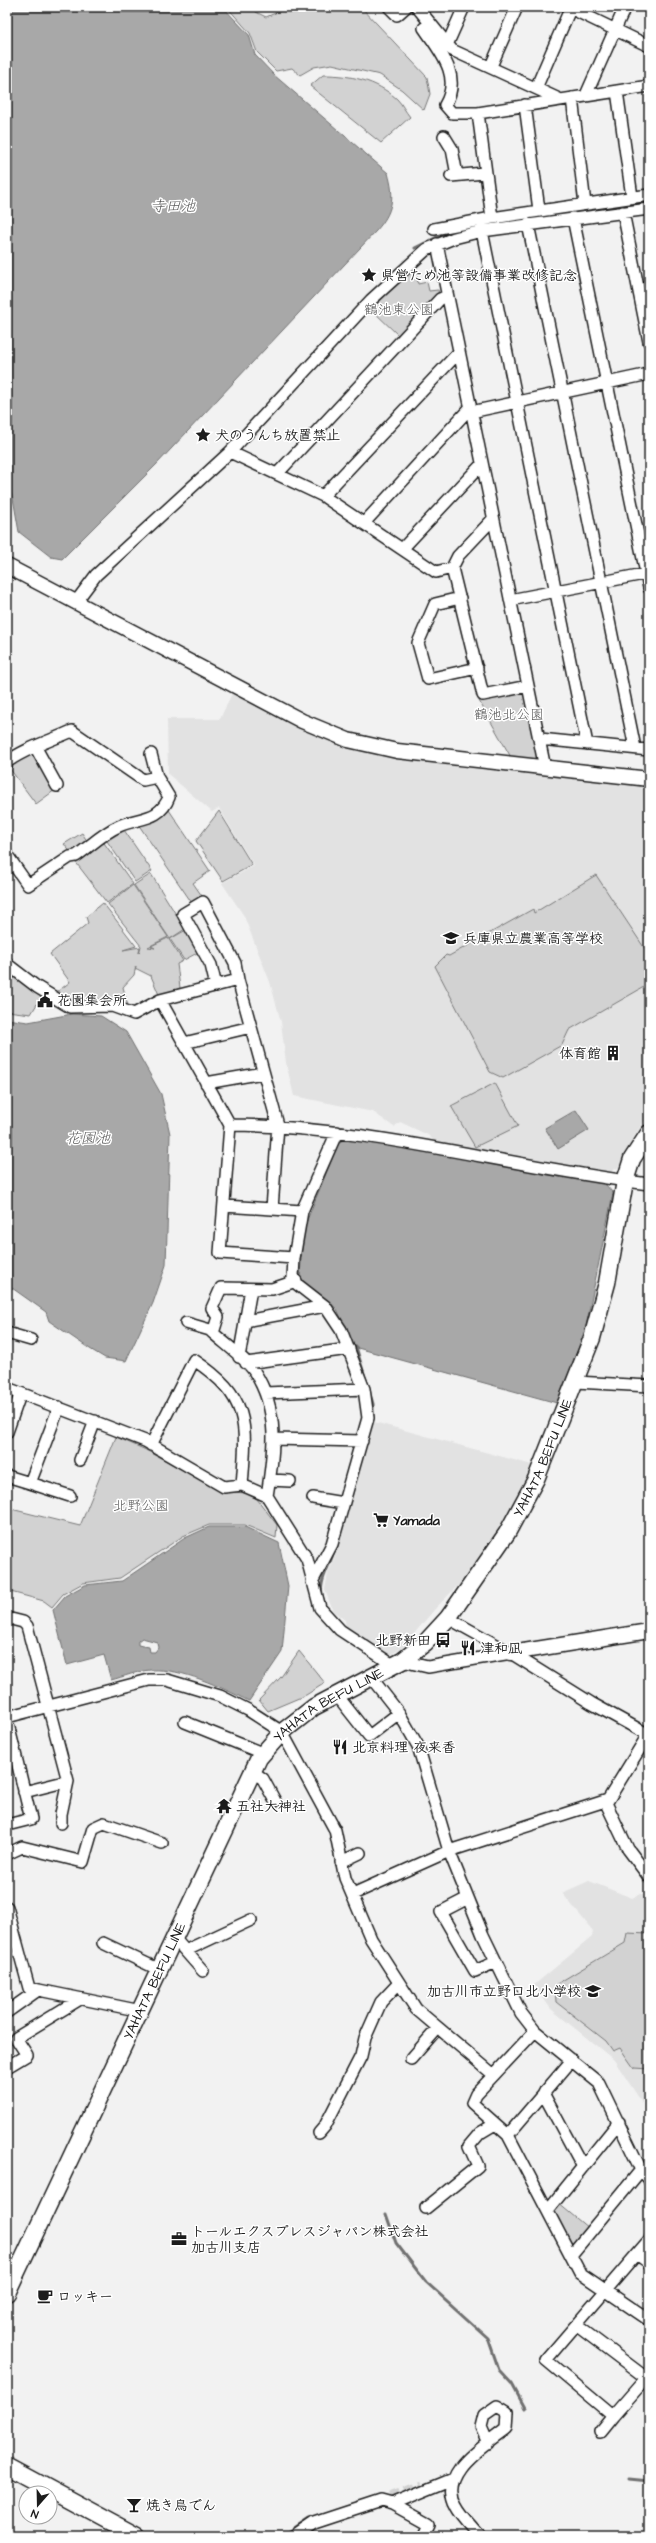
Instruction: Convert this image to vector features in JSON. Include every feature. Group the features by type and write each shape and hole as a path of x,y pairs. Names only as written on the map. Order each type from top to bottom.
{"main road":[{"name":"YAHATA BEFU LINE","path":"7,2292 141,2011 252,1771 262,1753 282,1732 314,1707 397,1663 425,1643 448,1618 484,1569 518,1515 536,1479 576,1382 601,1311 625,1181 632,1160 649,1133"},
{"path":"7,2466 137,2536"}],"street":[{"path":"389,7 397,15 406,7"},
{"path":"417,7 452,50 491,66 559,99"},
{"path":"447,45 464,7"},
{"path":"491,66 517,7"},
{"path":"536,88 570,7 649,46"},
{"path":"586,95 625,7"},
{"path":"424,28 448,63 452,92 444,106 452,113 478,113 649,86"},
{"path":"617,91 632,197"},
{"path":"572,98 585,204"},
{"path":"525,105 539,210"},
{"path":"478,113 484,173 492,218"},
{"path":"444,136 452,149 454,176 484,173"},
{"path":"434,229 539,210 649,195"},
{"path":"75,603 96,575 230,452 371,300 415,259 437,244 482,231 649,209"},
{"path":"623,212 649,342"},
{"path":"573,218 648,573 649,588"},
{"path":"528,224 564,392 635,748"},
{"path":"482,231 587,744"},
{"path":"437,244 546,768"},
{"path":"277,474 440,299 447,296"},
{"path":"322,496 459,352"},
{"path":"364,523 471,410 518,402 649,374"},
{"path":"230,452 322,496 403,548 436,572 452,568"},
{"path":"403,548 482,464"},
{"path":"493,519 458,556 452,568 483,695 528,686"},
{"path":"7,566 302,721 348,740 397,751 649,779"},
{"path":"510,600 648,573"},
{"path":"460,598 434,604 418,643 428,679 476,668"},
{"path":"7,762 29,748 36,748 72,731 143,780 157,777"},
{"path":"540,739 649,750"},
{"path":"36,748 57,786"},
{"path":"7,855 28,885 70,858 76,856 119,826 154,816 166,806 170,797 157,777 151,754"},
{"path":"216,986 211,965 183,914 203,902 236,963 238,980 278,1125 272,1209"},
{"path":"7,964 37,987 70,1007 112,1006 134,1014 160,1000 238,980"},
{"path":"160,1000 230,1125 220,1253 294,1258"},
{"path":"184,1043 251,1027"},
{"path":"206,1083 263,1073"},
{"path":"230,1125 278,1125 337,1132 649,1184"},
{"path":"312,1582 332,1544 368,1418 364,1389 341,1330 325,1306 293,1277 294,1258 302,1211 337,1132"},
{"path":"224,1206 302,1211"},
{"path":"213,1333 218,1316 212,1308 221,1288 272,1289 296,1281"},
{"path":"242,1360 245,1321 251,1289"},
{"path":"245,1321 325,1306"},
{"path":"186,1323 210,1330 254,1371 265,1393 273,1414 274,1439 267,1496"},
{"path":"7,1333 31,1340"},
{"path":"242,1360 349,1349"},
{"path":"150,1445 194,1360 224,1382 233,1394 242,1414 246,1438 242,1486"},
{"path":"576,1382 649,1386"},
{"path":"7,1388 20,1395 59,1407 150,1445 224,1487 242,1486 267,1496 307,1559 320,1608 340,1630 397,1663 428,1667 649,1631"},
{"path":"265,1393 364,1389"},
{"path":"7,1432 20,1395"},
{"path":"30,1484 44,1458 59,1407"},
{"path":"80,1460 95,1422"},
{"path":"274,1439 362,1441"},
{"path":"8,1480 30,1484 70,1496"},
{"path":"270,1480 290,1481"},
{"path":"312,1498 343,1502"},
{"path":"7,1618 23,1622 27,1626 68,1781 60,1814 61,1823"},
{"path":"353,1894 449,1851 605,1801 614,1793 648,1735 591,1703 511,1653 448,1618"},
{"path":"370,1676 400,1713 418,1746 449,1851 496,1962 521,2013 536,2031 599,2083 641,2170 649,2180"},
{"path":"7,1717 149,1680 167,1680 220,1696 248,1710 282,1732 335,1830 341,1862 371,1939 416,2009 494,2075"},
{"path":"336,1694 369,1736 400,1713"},
{"path":"7,1720 31,1818 7,1824"},
{"path":"185,1722 262,1753"},
{"path":"252,1771 263,1780 275,1801"},
{"path":"24,1792 68,1781"},
{"path":"605,1801 628,1849 649,1877"},
{"path":"7,1854 22,1847 83,1862 93,1828 104,1823 140,1830 162,1843"},
{"path":"341,1862 360,1853"},
{"path":"468,1898 441,1912 475,1971 496,1962"},
{"path":"7,1907 29,1988 141,2011"},
{"path":"188,1953 191,1948 251,1920"},
{"path":"174,1938 203,1970"},
{"path":"103,1943 160,1970"},
{"path":"319,2133 325,2126 361,2056 365,2038 381,2002 399,1983"},
{"path":"7,2012 38,1990"},
{"path":"7,2067 26,2055 11,2040 80,1999"},
{"path":"411,2060 438,2028"},
{"path":"536,2031 476,2094 472,2104 508,2135 580,2273 649,2320"},
{"path":"508,2135 572,2060"},
{"path":"543,2093 583,2167"},
{"path":"548,2210 619,2122"},
{"path":"426,2208 478,2166 469,2146 480,2133 496,2124"},
{"path":"571,2255 641,2170"},
{"path":"613,2416 546,2360 649,2240"},
{"path":"637,2254 649,2263"},
{"path":"576,2324 647,2376 600,2432"},
{"path":"479,2536 453,2502 453,2479 458,2468 488,2443"},
{"path":"392,2504 426,2495 453,2479"},
{"path":"295,2536 314,2523 381,2501 392,2504 428,2524 422,2536"}],"shaded area":[{"name":"兵庫県立農業高等学校","path":"233,691 337,741 649,785 649,1114 634,1137 619,1167 610,1172 436,1143 428,1135 400,1122 394,1127 373,1112 294,1096 286,1063 281,1022 270,982 244,916 222,883 254,866 219,808 212,812 168,774 167,719 220,719"},
{"path":"374,1422 532,1465 505,1520 468,1575 434,1610 402,1648 388,1656 346,1629 345,1620 333,1611 325,1590 328,1573 333,1562"},
{"name":"加古川市立野口北小学校","path":"589,1881 632,1898 640,1894 649,1895 649,2104 645,2107 614,2060 551,2009 534,1985 592,1937 593,1931 562,1893"}],"green space":[{"path":"227,7 253,7 256,12 266,17 280,11 282,7 361,7 427,77 430,94 424,110 402,90 380,75 332,64 314,67 300,75 292,68 276,71 257,52 250,33"},
{"path":"323,75 353,78 380,87 397,99 410,117 381,143 310,86"},
{"name":"鶴池東公園","path":"415,267 418,284 427,282 429,291 438,290 439,294 399,336 371,309"},
{"name":"鶴池北公園","path":"520,691 524,693 537,756 535,761 512,759 478,699"},
{"path":"33,750 55,790 36,804 7,765"},
{"path":"167,807 210,871 193,883 202,896 192,903 138,824"},
{"path":"219,811 252,865 223,881 196,841"},
{"path":"122,827 152,871 135,882 107,841 107,837"},
{"path":"82,833 89,844 72,854 64,844"},
{"path":"102,840 133,884 107,903 74,860"},
{"path":"151,874 185,929 170,939 134,885"},
{"path":"596,875 649,955 649,984 569,1030 562,1045 503,1078 490,1072 435,966 446,955 449,956 533,909 534,913"},
{"path":"133,885 168,937 148,947 155,948 151,946 168,938 183,961 177,964 180,988 160,997 151,976 136,968 134,975 123,987 129,1010 74,1004 53,995 70,982 50,954 88,923 86,917 103,903 136,946 123,950 140,947 139,953 141,946 108,904"},
{"path":"186,930 199,952 184,960 170,939"},
{"path":"7,967 43,994 31,1014 7,1011"},
{"path":"495,1083 518,1126 475,1147 451,1106"},
{"name":"北野公園","path":"116,1437 146,1450 222,1491 246,1493 257,1499 277,1525 276,1538 245,1525 209,1525 183,1536 120,1578 83,1583 63,1594 52,1607 44,1601 7,1591 7,1508 80,1526"},
{"path":"299,1651 325,1683 306,1695 268,1711 259,1700 281,1677"},
{"path":"627,1933 649,1934 649,2069 634,2068 620,2048 613,2051 606,2041 556,2002 555,1985 625,1943"},
{"path":"558,2203 588,2228 572,2247 553,2210"}],"water":[{"name":"寺田池","path":"7,7 223,7 249,35 255,55 274,75 388,173 392,197 389,211 382,224 376,231 156,465 62,559 51,557 19,532 13,498 7,485"},
{"name":"花園池","path":"72,1014 101,1016 126,1032 161,1094 170,1134 166,1265 153,1303 126,1361 105,1358 90,1349 49,1321 46,1312 12,1288 7,1289 7,1019 28,1022"},
{"path":"576,1110 589,1130 558,1149 545,1128"},
{"path":"345,1138 605,1184 613,1193 585,1331 557,1403 354,1347 337,1309 300,1278 303,1230 338,1144"},
{"path":"209,1527 245,1527 279,1543 288,1586 282,1652 249,1701 188,1675 163,1670 150,1670 111,1680 104,1655 67,1665 53,1610 65,1596 85,1585 122,1581 185,1538","holes":["142,1638 157,1642 158,1648 155,1652 150,1652 149,1647 138,1645 138,1641"]}],"waterway":[{"path":"415,248 449,231"},
{"path":"356,1347 373,1404 373,1419"},
{"path":"324,1602 321,1589 322,1582 334,1551"},
{"path":"386,2214 396,2243 426,2282 488,2338 499,2370 512,2384 525,2408"},
{"path":"629,2479 649,2481"},
{"path":"390,2498 398,2497"},
{"path":"284,2536 309,2519"}],"tunnel":[{"path":"390,2498 423,2486"}],"place":[{"name":"県営ため池等設備事業改修記念","path":"369,275"},
{"name":"犬のうんち放置禁止","path":"203,435"},
{"name":"兵庫県立農業高等学校","path":"451,938"},
{"name":"花園集会所","path":"45,1000"},
{"name":"体育館","path":"613,1053"},
{"name":"Yamada","path":"381,1520"},
{"name":"北野新田","path":"443,1640"},
{"name":"津和凪","path":"468,1648"},
{"name":"北京料理 夜来香","path":"340,1747"},
{"name":"五社大神社","path":"224,1806"},
{"name":"加古川市立野口北小学校","path":"593,1991"},
{"name":"トールエクスプレスジャパン株式会社 加古川支店","path":"179,2239"},
{"name":"ロッキー","path":"45,2296"},
{"name":"焼き鳥でん","path":"134,2505"}]}
